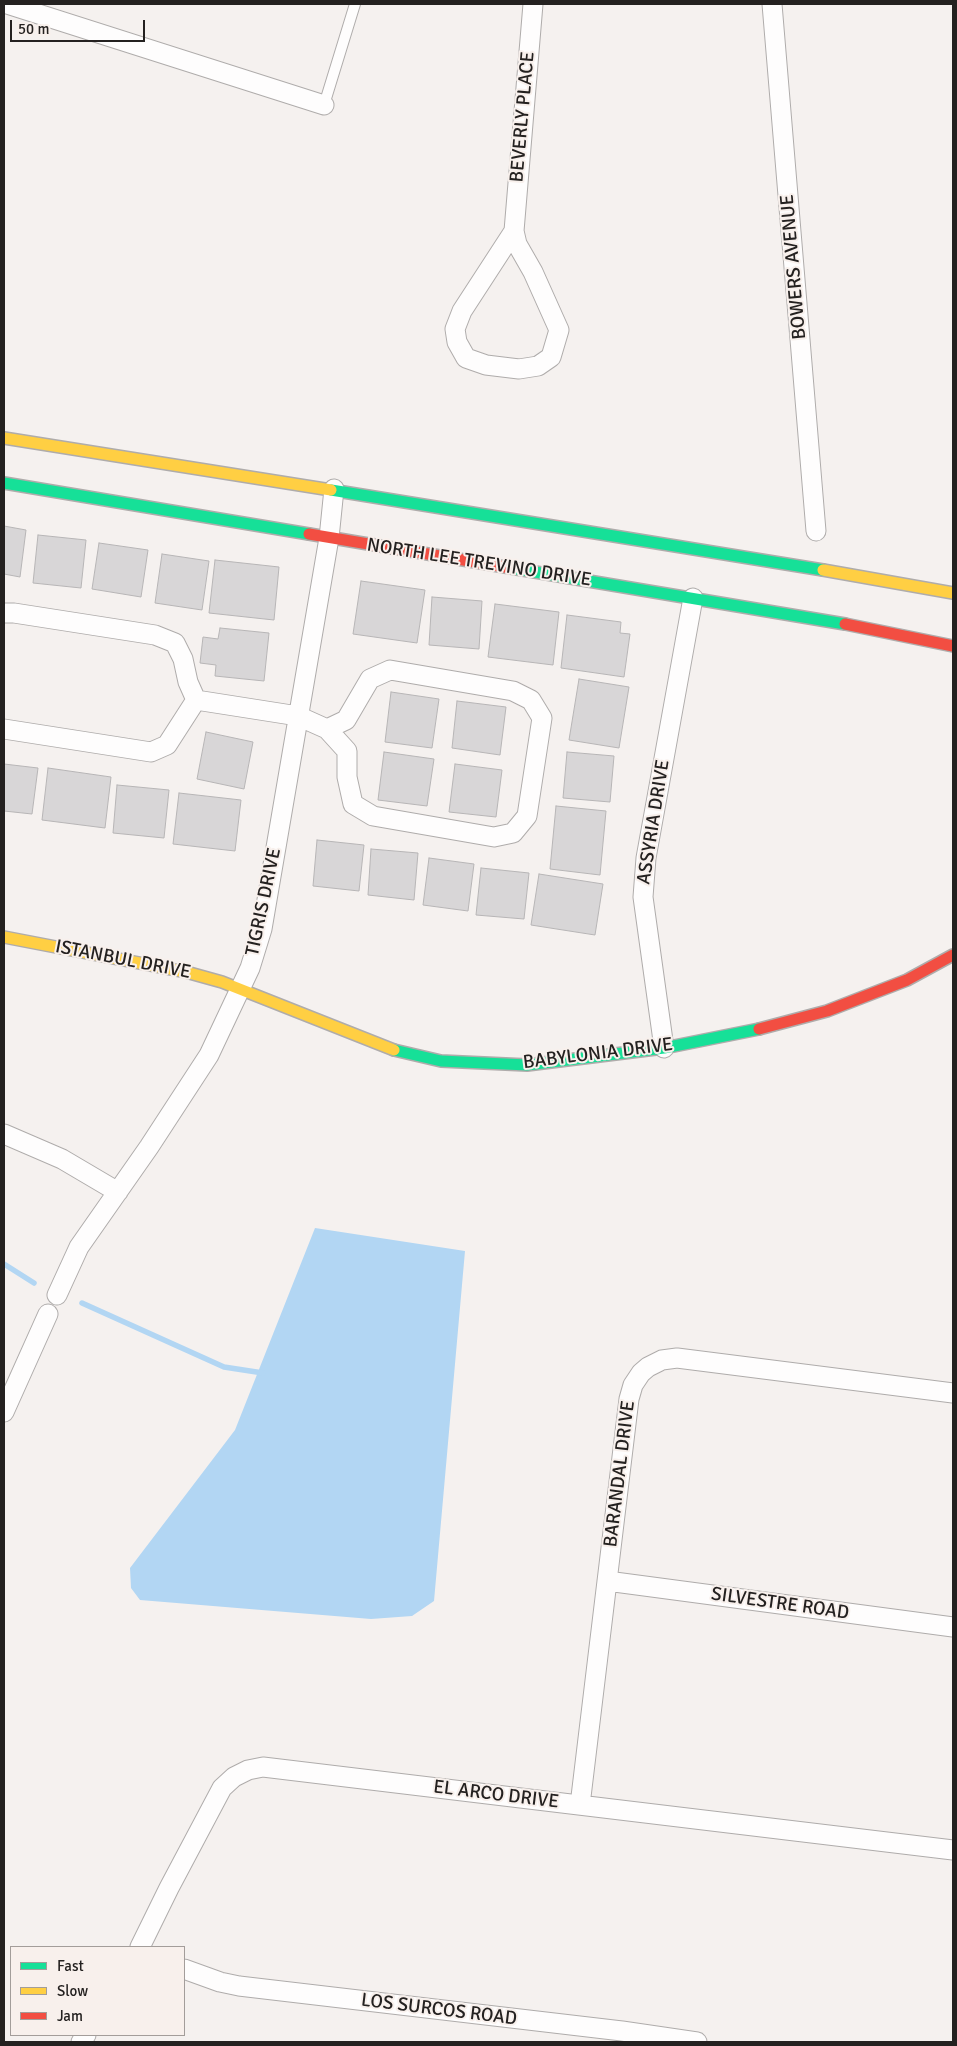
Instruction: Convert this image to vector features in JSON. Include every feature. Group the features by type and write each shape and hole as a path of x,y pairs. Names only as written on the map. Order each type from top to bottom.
{"main road":[{"path":"4,438 334,489 773,561 953,593"},
{"name":"NORTH LEE TREVINO DRIVE","path":"4,483 864,627 953,646"},
{"name":"ISTANBUL DRIVE","path":"4,937 186,972 240,990"},
{"name":"BABYLONIA DRIVE","path":"240,990 390,1049 441,1061 526,1065 664,1048 764,1028 827,1011 907,980 953,955"}],"street":[{"path":"8,4 324,105"},
{"name":"BEVERLY PLACE","path":"514,231 462,311 455,329 457,342 466,358 486,365 519,369 538,366 551,357 559,330 518,244 514,231 533,4"},
{"name":"BOWERS AVENUE","path":"772,4 816,531"},
{"name":"TIGRIS DRIVE","path":"57,1295 79,1247 209,1055 250,968 262,929 329,538 334,489"},
{"name":"ASSYRIA DRIVE","path":"664,1048 643,897 646,858 693,598"},
{"path":"4,613 154,635 176,643 183,659 188,682 196,700"},
{"path":"196,700 298,716 327,729 347,751 347,777 353,804 373,816 494,837 513,833 527,816 542,718 532,700 513,690 390,670 370,679 346,720 327,729"},
{"path":"4,729 151,752 167,745 196,700"},
{"path":"4,1134 62,1159 118,1192"},
{"path":"4,1411 48,1314"},
{"name":"BARANDAL DRIVE","path":"580,1805 629,1399 633,1385 648,1367 662,1360 677,1358 953,1392"},
{"name":"SILVESTRE ROAD","path":"607,1581 953,1628"},
{"name":"EL ARCO DRIVE","path":"144,1946 161,1904 222,1788 234,1777 248,1770 263,1767 953,1850"},
{"name":"LOS SURCOS ROAD","path":"185,1969 220,1982 239,1986 622,2031 697,2042"}],"lane":[{"path":"324,105 355,4"}],"water":[{"path":"315,1228 465,1251 434,1601 412,1616 371,1619 140,1600 131,1588 130,1568 235,1430"}],"building":[{"path":"4,526 26,530 20,577 4,574"},
{"path":"38,535 86,540 81,588 33,583"},
{"path":"99,543 148,550 141,597 92,589"},
{"path":"162,554 209,561 202,610 155,603"},
{"path":"215,560 279,567 274,620 209,613"},
{"path":"361,581 425,590 417,643 353,634"},
{"path":"432,597 482,601 479,649 429,645"},
{"path":"495,604 559,612 553,665 488,657"},
{"path":"567,615 621,622 620,633 630,634 624,677 561,668"},
{"path":"220,628 269,633 264,681 215,676 216,665 200,663 203,637 218,639"},
{"path":"579,679 629,687 619,748 569,740"},
{"path":"391,692 439,699 432,748 385,742"},
{"path":"457,701 506,707 500,755 452,748"},
{"path":"206,732 253,742 244,789 197,779"},
{"path":"384,752 434,759 427,806 378,800"},
{"path":"567,752 614,756 610,802 563,798"},
{"path":"4,764 38,768 32,814 4,811"},
{"path":"455,764 502,770 496,817 449,812"},
{"path":"48,768 111,777 105,828 42,820"},
{"path":"117,785 169,790 164,838 113,833"},
{"path":"179,793 241,800 235,851 173,844"},
{"path":"556,806 606,811 600,875 550,869"},
{"path":"317,840 364,845 359,891 313,886"},
{"path":"371,849 418,853 414,900 368,895"},
{"path":"429,858 474,864 468,911 423,905"},
{"path":"481,868 529,873 524,919 476,915"},
{"path":"539,874 603,884 595,935 531,925"}],"waterway":[{"path":"4,1264 34,1283"},
{"path":"82,1303 224,1367 263,1373"}],"traffic: fast":[{"path":"4,483 309,534"},
{"path":"331,490 823,570"},
{"path":"511,568 845,624"},
{"path":"394,1050 441,1061 527,1065 664,1048 759,1029"}],"traffic: slow":[{"path":"4,438 331,490"},
{"path":"823,570 953,593"},
{"path":"4,937 186,972 222,982 394,1050"}],"traffic: jam":[{"path":"309,534 511,568"},
{"path":"845,624 953,646"},
{"path":"759,1029 827,1011 907,980 953,955"}]}
